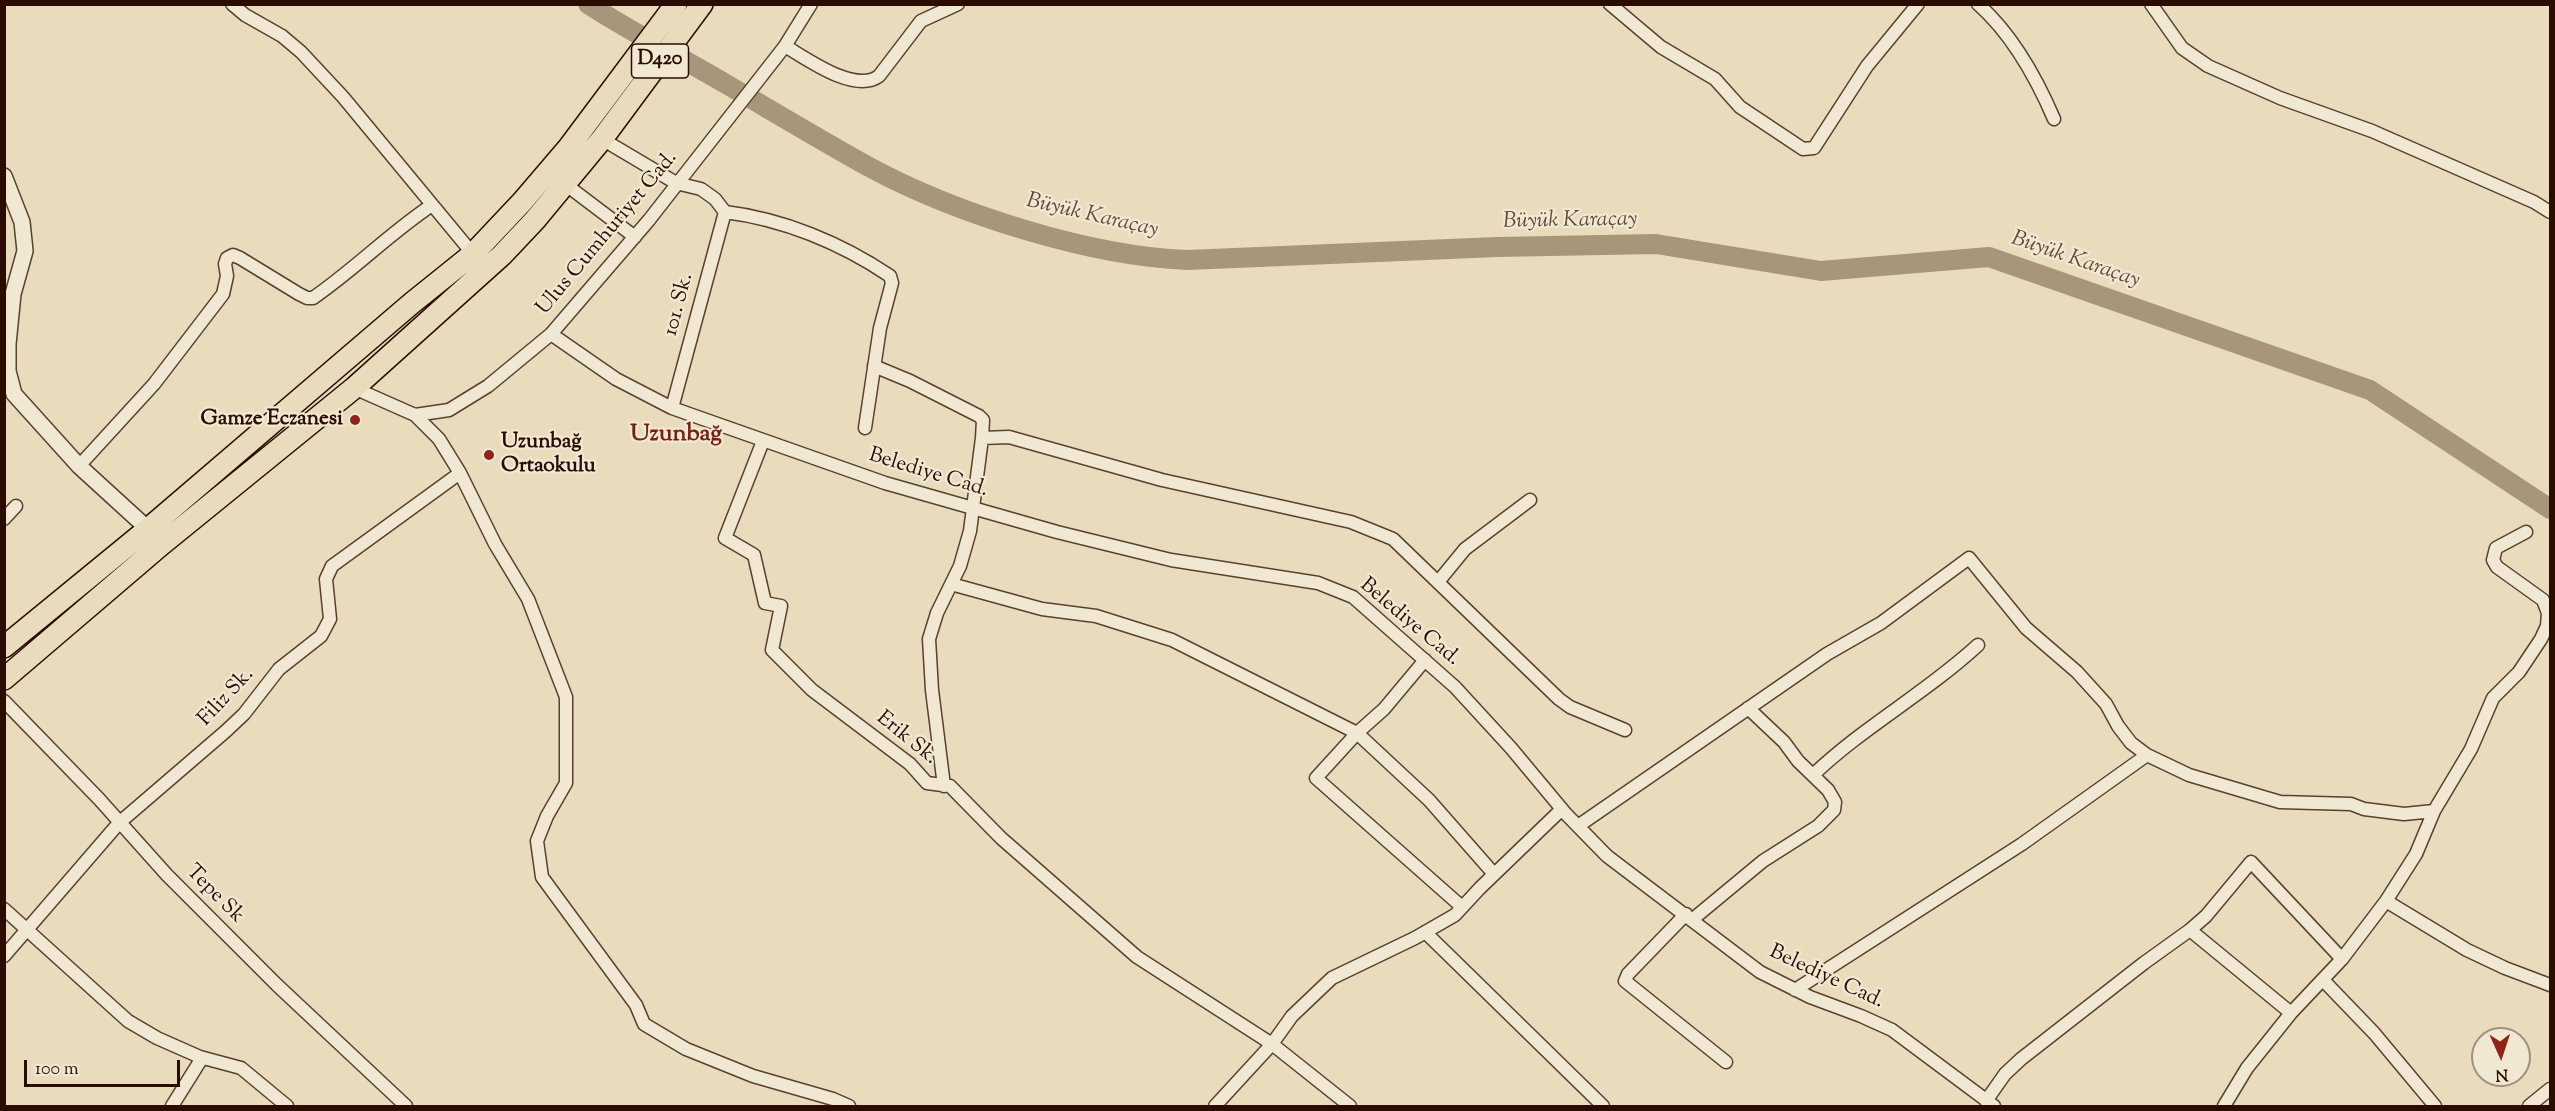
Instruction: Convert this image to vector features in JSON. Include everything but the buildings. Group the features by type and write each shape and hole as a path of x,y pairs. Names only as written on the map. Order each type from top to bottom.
{"highway":[{"path":"4,647 148,529 411,303 473,254 522,202 596,112 676,4"},
{"name":"D420","path":"4,679 162,544 354,388 502,255 566,184 602,139 702,4"}],"street":[{"path":"232,4 245,15 282,36 301,52 343,97 473,254"},
{"name":"Ulus Cumhuriyet Cad.","path":"415,415 449,410 488,386 551,333 635,237 785,46 811,4"},
{"path":"785,46 824,69 847,78 874,80 921,21 958,4"},
{"path":"1610,4 1661,46 1714,79 1740,107 1803,149 1814,148 1867,66 1918,4"},
{"path":"1978,4 2026,62 2054,119"},
{"path":"2151,4 2182,48 2208,66 2280,98 2372,131 2534,202 2550,212"},
{"path":"602,139 676,183 701,189 715,199 725,212 758,216 806,232 890,276 892,283 885,305 865,428"},
{"path":"4,176 22,222 25,251 13,294 8,371 14,394 79,466 148,529"},
{"path":"566,184 635,237"},
{"path":"79,466 143,397 223,294 227,276 225,264 227,258 233,255 240,258 299,294 313,298 358,266 408,222 432,205"},
{"name":"101. Sk.","path":"672,408 725,212"},
{"name":"Belediye Cad.","path":"551,333 616,379 672,408 885,483 1057,532 1171,560 1318,583 1353,597 1455,687 1562,809 1607,856 1760,972 1795,990 1892,1030 1990,1104"},
{"path":"874,366 910,381 983,420 970,531 960,566 937,613 929,639 932,690 944,786"},
{"path":"354,388 415,415 438,439 460,473 495,544 528,599 566,697 566,783 547,816 537,841 542,877 636,1005 644,1024 686,1049 753,1076 833,1099 849,1107"},
{"path":"982,438 1009,437 1162,480 1352,522 1393,539 1559,699 1570,707 1625,730"},
{"name":"Erik Sk.","path":"763,441 725,538 754,555 765,603 781,606 772,650 812,690 910,764 927,783 950,786 1001,838 1137,957 1272,1044 1350,1107"},
{"name":"Filiz Sk.","path":"4,956 119,823 226,731 244,714 279,669 321,636 330,619 326,579 332,566 460,473"},
{"path":"1438,582 1465,549 1530,500"},
{"path":"4,519 16,506"},
{"path":"2224,1107 2247,1068 2290,1013 2342,959 2386,902 2416,854 2434,811 2471,749 2493,698 2519,672 2547,626 2548,613 2543,600 2529,588 2509,577 2497,567 2493,560 2496,548 2526,532"},
{"path":"1578,826 1827,654 1881,623 1969,558 2026,628 2092,688 2106,704 2131,743 2147,756 2189,775 2280,801 2351,804 2364,809 2404,814 2434,811"},
{"path":"951,584 1042,609 1096,616 1172,640 1357,734 1429,800 1494,874"},
{"path":"1813,776 1836,753 1919,694 1978,645"},
{"path":"1425,660 1384,710 1357,734 1316,778 1462,907"},
{"name":"Tepe Sk","path":"4,701 99,799 167,875 391,1102 406,1107"},
{"path":"1726,1062 1625,981 1628,974 1689,917 1763,861 1829,817 1834,810 1835,802 1828,790 1749,708"},
{"path":"1795,990 2022,843 2147,756"},
{"path":"1215,1107 1272,1044 1292,1016 1332,978 1455,915 1562,809"},
{"path":"1990,1104 2005,1074 2021,1059 2190,930 2206,916 2252,862 2342,959"},
{"path":"2386,902 2467,950 2505,968 2550,985"},
{"path":"4,909 128,1021 157,1038 202,1058 241,1068 287,1107"},
{"path":"2190,930 2290,1013"},
{"path":"1425,932 1603,1107"},
{"path":"2322,980 2374,1033 2434,1107"},
{"path":"172,1107 202,1058"},
{"path":"2529,1107 2550,1089"}],"waterway":[{"name":"Büyük Karaçay","path":"588,4 871,168 943,201 1024,230 1108,250 1187,260 1497,247 1656,244 1821,271 1989,257 2370,390 2550,509"}],"place":[{"name":"Gamze Eczanesi","path":"355,420"},
{"name":"Uzunbağ Ortaokulu","path":"489,455"}],"district":[{"name":"Uzunbağ","path":"676,436"}]}
